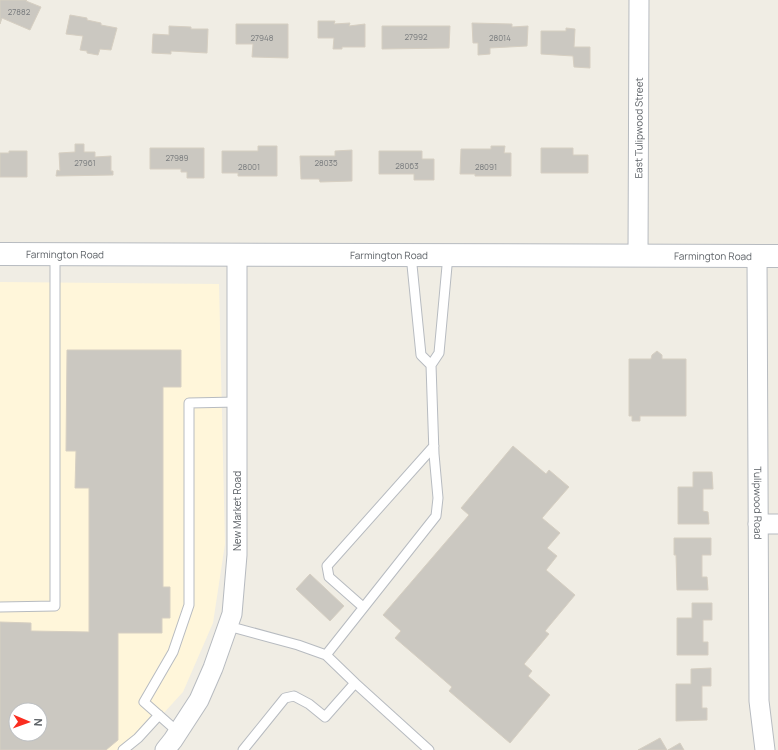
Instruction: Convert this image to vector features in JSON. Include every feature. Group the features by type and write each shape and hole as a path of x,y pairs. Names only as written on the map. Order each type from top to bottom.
{"street":[{"name":"East Tulipwood Street","path":"638,256 639,0"},
{"name":"Farmington Road","path":"0,254 768,256"},
{"name":"New Market Road","path":"165,750 199,700 213,668 232,614 237,555 237,254"},
{"name":"Tulipwood Road","path":"765,750 759,701 758,524 768,256"},
{"path":"758,524 778,524"}],"lane":[{"path":"0,607 55,606 55,254"},
{"path":"411,255 421,355 431,365"},
{"path":"326,655 436,516 438,498 434,446 431,365 439,353 448,256"},
{"path":"178,732 144,702 173,652 189,605 189,403 236,402"},
{"path":"363,607 329,577 327,566 434,446"},
{"path":"228,626 298,645 326,655 429,750"},
{"path":"243,750 285,698 294,696 309,704 325,717 355,683"},
{"path":"123,750 138,738 158,715"}],"shaded area":[{"path":"0,282 219,284 225,544 213,623 183,692 130,750 0,750"}],"building":[{"path":"0,0 27,0 26,1 41,7 30,30 2,18 0,24"},
{"path":"70,15 87,18 87,20 101,23 101,25 117,28 111,50 100,49 98,55 80,50 83,36 66,34"},
{"path":"318,21 335,21 334,24 350,23 349,26 365,24 365,47 342,47 342,49 333,49 334,38 318,38"},
{"path":"472,23 512,24 512,27 528,26 527,46 490,48 490,54 478,55 478,43 473,43"},
{"path":"236,24 288,24 288,58 252,57 253,44 236,44"},
{"path":"169,26 191,27 191,29 208,29 207,53 171,51 171,54 152,53 153,34 169,35"},
{"path":"382,26 450,26 449,48 382,49"},
{"path":"566,28 575,29 574,47 590,47 590,68 574,67 573,56 541,54 541,31 566,31"},
{"path":"75,144 84,144 84,152 95,152 95,157 111,156 111,171 113,171 113,175 56,176 57,170 60,171 59,153 75,152"},
{"path":"258,146 277,146 277,176 238,176 238,173 222,173 222,151 258,151"},
{"path":"491,146 505,146 504,153 511,153 511,176 475,176 475,174 460,174 461,149 491,149"},
{"path":"150,148 204,148 204,178 187,178 187,172 181,172 181,169 150,169"},
{"path":"541,148 573,148 573,155 588,155 588,173 541,173"},
{"path":"352,150 352,181 320,182 319,179 301,179 300,156 335,156 335,151"},
{"path":"9,151 27,151 27,177 0,177 0,153 9,153"},
{"path":"379,151 422,151 422,159 434,159 434,180 414,180 414,174 379,174"},
{"path":"67,350 181,350 181,387 163,387 163,587 170,587 170,618 162,618 162,633 118,633 118,740 106,750 0,750 0,622 31,623 31,631 89,632 89,488 75,488 76,451 66,451"},
{"path":"657,351 662,355 662,359 686,359 686,416 640,416 640,421 632,421 632,416 629,416 629,359 651,359 652,355"},
{"path":"513,446 546,474 549,470 569,487 542,518 560,533 547,548 557,556 546,570 575,595 545,631 549,634 524,664 532,671 528,676 550,695 510,743 449,691 452,687 395,638 401,631 383,615 469,515 461,508"},
{"path":"693,472 712,472 713,489 703,489 703,511 708,512 709,524 678,524 678,487 693,487"},
{"path":"674,538 711,538 711,555 702,555 702,577 707,577 708,590 677,590"},
{"path":"310,574 344,606 330,621 296,589"},
{"path":"692,603 712,603 712,620 703,620 703,642 708,642 708,655 677,655 677,618 692,618"},
{"path":"711,668 711,686 702,686 702,708 707,708 707,720 676,721 676,684 691,684 691,669"},
{"path":"660,738 667,750 638,750"},
{"path":"680,743 684,750 668,750"}]}
